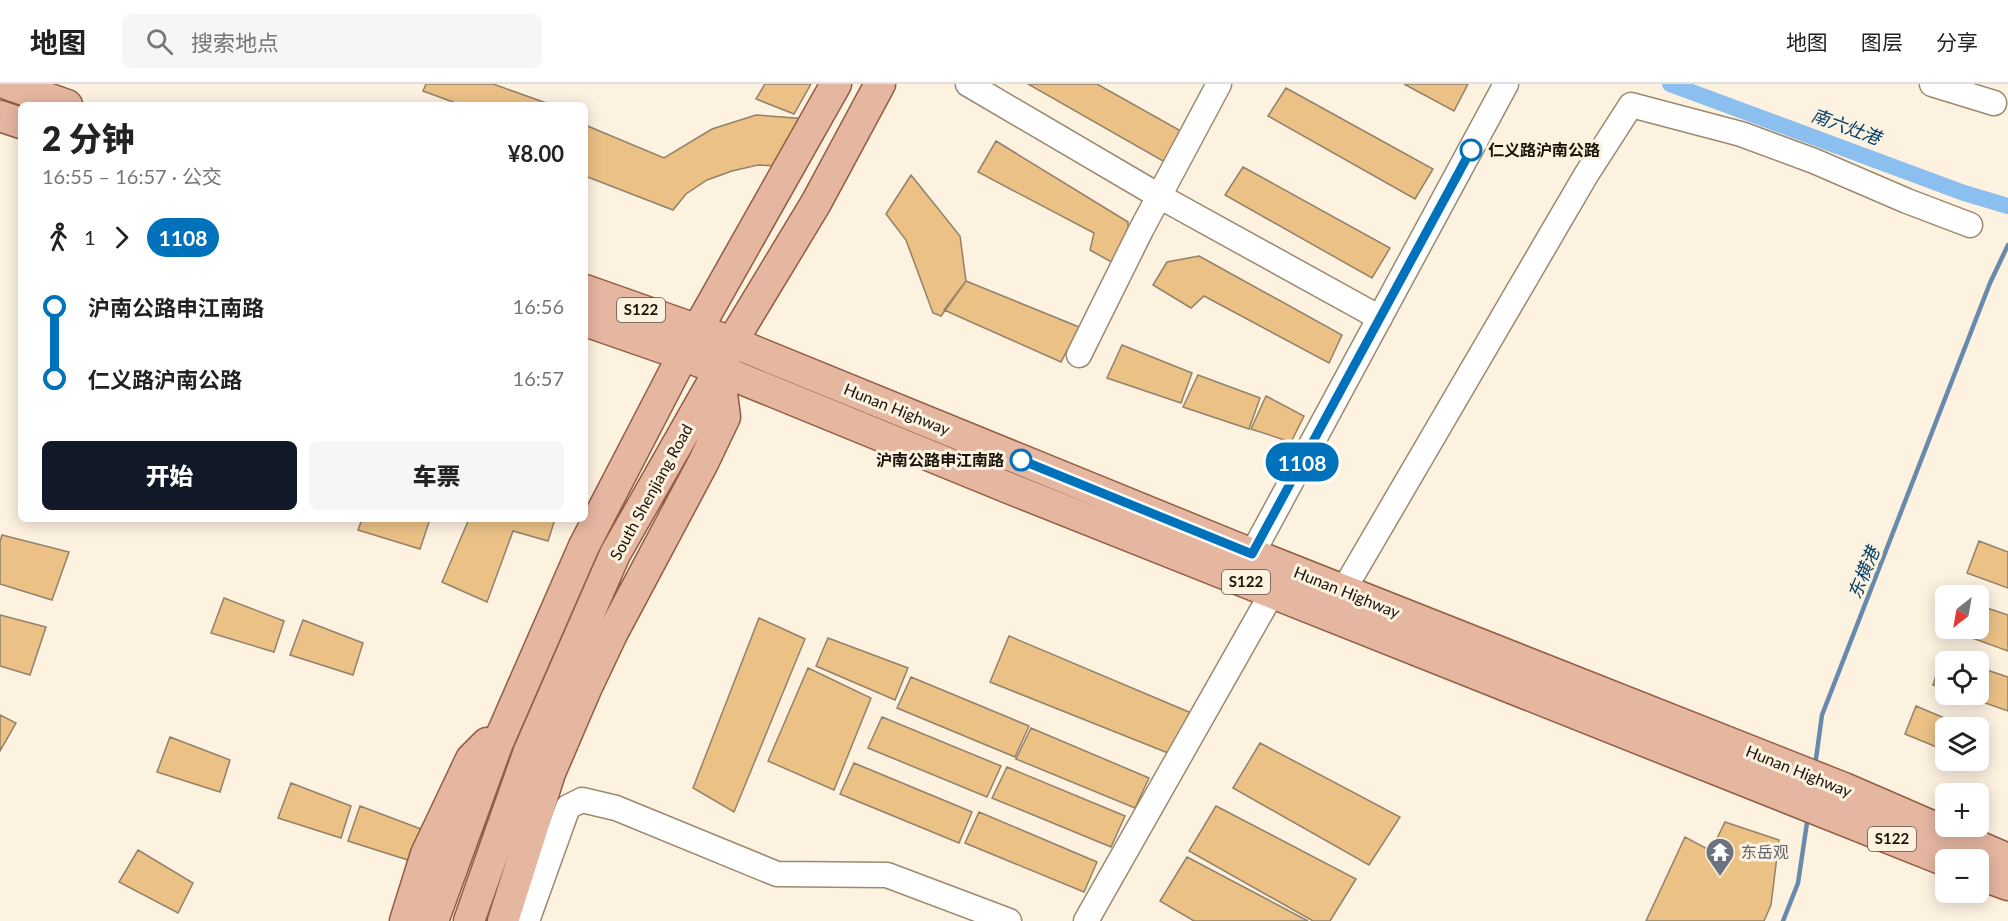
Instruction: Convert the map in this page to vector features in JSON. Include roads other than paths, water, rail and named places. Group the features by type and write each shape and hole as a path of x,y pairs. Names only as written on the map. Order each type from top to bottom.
{"main road":[{"path":"8,84 59,102"},
{"name":"South Shenjiang Road","path":"433,921 497,745 584,546 682,355 836,84"},
{"name":"South Shenjiang Road","path":"469,921 529,751 615,554 719,371 732,342 816,203 880,84"},
{"path":"0,116 18,122"},
{"name":"Hunan Highway","path":"588,291 732,342 1343,591 1783,764 2008,859"},
{"name":"Hunan Highway","path":"588,322 682,355 1935,857"},
{"path":"503,921 550,773 586,689 612,634 725,417 719,371"},
{"path":"529,751 567,705 612,634"},
{"path":"405,921 426,854 471,759 506,724"},
{"path":"1989,878 2008,885"}],"street":[{"path":"968,84 1159,196 1380,318"},
{"path":"1079,355 1159,196 1219,84"},
{"path":"1252,554 1506,84"},
{"path":"1932,84 1994,103"},
{"path":"1343,591 1586,175 1631,105 1742,134 1815,161 1907,201 1970,225"},
{"path":"1086,921 1272,593"},
{"path":"527,921 568,807 582,800 616,808 777,874 887,875 1009,921"}],"waterway":[{"name":"南六灶港","path":"1670,84 1964,193 2008,206"},
{"name":"东横港","path":"1815,766 1822,715 1990,283 2008,245"},
{"name":"东横港","path":"1783,921 1798,883 1808,816"}],"place":[{"name":"仁义路沪南公路","path":"1471,150"},
{"name":"沪南公路申江南路","path":"1021,460"},
{"name":"东岳观","path":"1720,878"}]}
